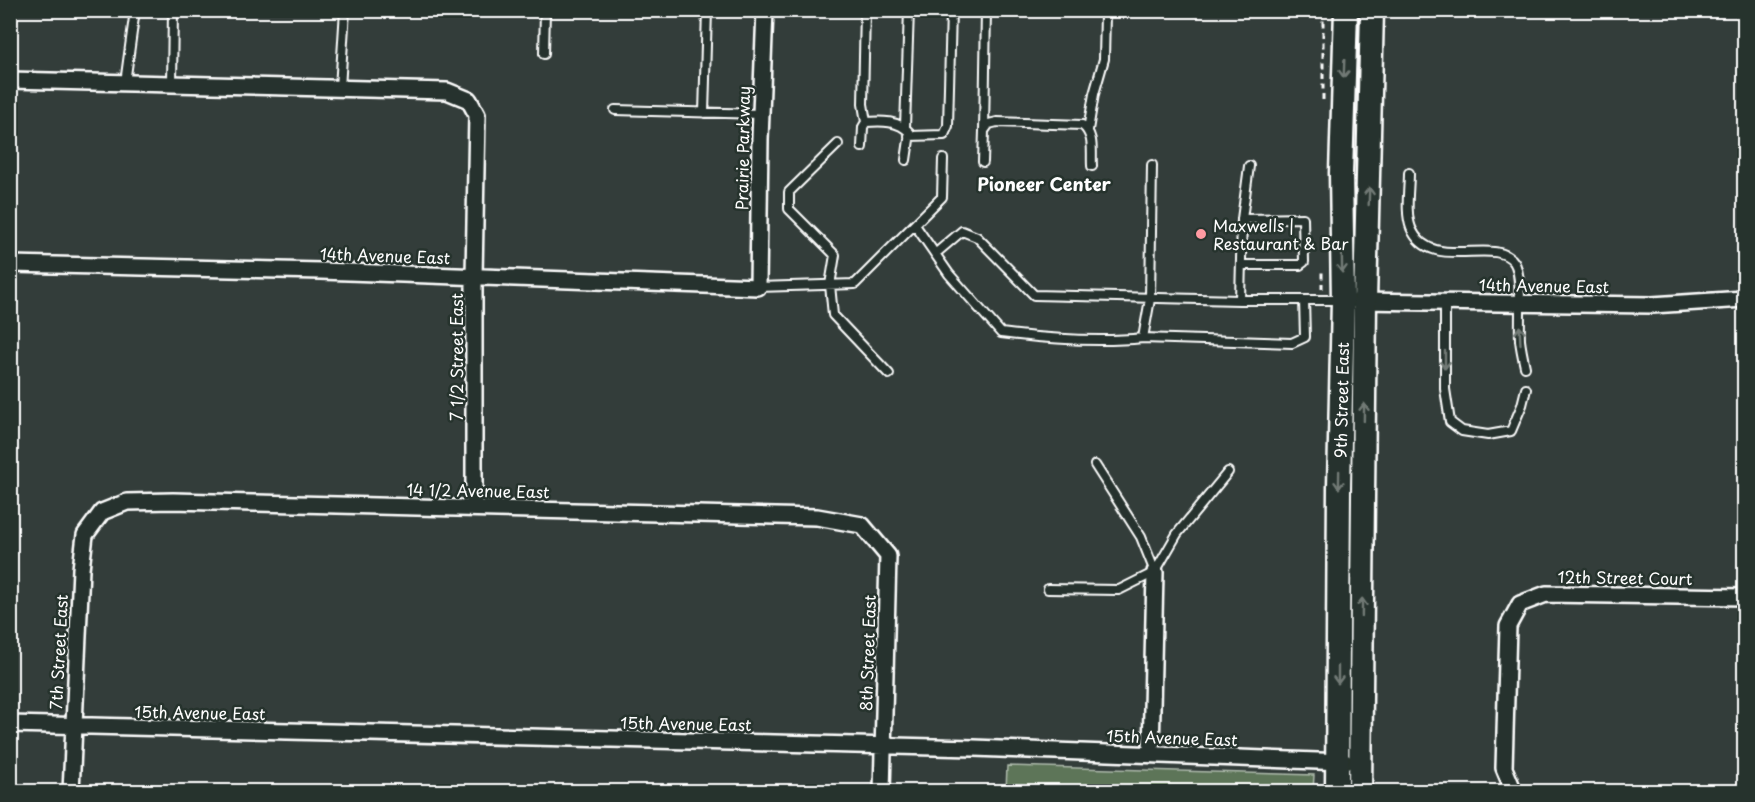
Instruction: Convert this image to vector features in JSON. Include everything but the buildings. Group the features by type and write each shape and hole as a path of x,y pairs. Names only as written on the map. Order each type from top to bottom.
{"main road":[{"name":"9th Street East","path":"1346,10 1341,173 1343,300 1339,487 1349,763 1360,792"},
{"name":"9th Street East","path":"1337,792 1349,763 1365,302 1372,10"}],"street":[{"name":"Prairie Parkway","path":"758,287 765,10"},
{"path":"10,80 340,88"},
{"name":"7 1/2 Street East","path":"340,88 447,91 469,100 477,115 474,508"},
{"name":"14th Avenue East","path":"10,264 474,276 758,287"},
{"name":"14th Avenue East","path":"1343,300 1652,306 1744,299"},
{"name":"14 1/2 Avenue East","path":"97,518 102,512 127,502 817,517 862,525"},
{"name":"7th Street East","path":"71,792 72,727 81,569 85,535 97,518"},
{"name":"8th Street East","path":"862,525 888,556 882,792"},
{"path":"1151,754 1155,572"},
{"name":"12th Street Court","path":"1514,792 1504,768 1508,626 1520,603 1546,594 1744,597"},
{"name":"15th Avenue East","path":"10,724 883,746 1349,763"}],"lane":[{"path":"125,82 135,10"},
{"path":"172,84 173,10"},
{"path":"340,88 345,10"},
{"path":"544,54 546,10"},
{"path":"704,113 707,10"},
{"path":"862,147 863,128 866,122 863,104 865,10"},
{"path":"905,127 909,10"},
{"path":"909,136 944,135 948,126 951,10"},
{"path":"983,162 986,10"},
{"path":"1088,130 1094,94 1104,59 1105,14 1101,10"},
{"path":"615,110 761,114"},
{"path":"866,122 880,121 905,127 910,133 906,160"},
{"path":"984,131 989,124 997,122 1082,125 1088,130 1091,138 1092,166"},
{"path":"838,144 789,192 789,209 835,255 830,285 833,315 889,374"},
{"path":"758,287 855,284 942,197 943,159"},
{"path":"1143,338 1150,299 1152,165"},
{"path":"1240,300 1242,219 1249,166"},
{"path":"1409,173 1409,220 1417,237 1424,245 1439,252 1492,253 1511,259 1517,270 1520,341 1525,367"},
{"path":"1241,265 1300,265 1304,262 1303,218 1242,219"},
{"path":"915,225 949,274 1001,333 1047,339 1119,341 1143,338 1292,343 1305,337 1304,300"},
{"path":"935,254 962,231 977,237 1035,296 1343,300"},
{"path":"1445,301 1445,389 1450,422 1462,431 1488,435 1511,431 1526,389"},
{"path":"1095,465 1141,537 1155,572"},
{"path":"1048,589 1119,590 1155,572 1177,534 1228,472"}],"green space":[{"path":"1007,766 1314,775 1313,791 1006,791"}],"place":[{"name":"Maxwells | Restaurant & Bar","path":"1201,234"}],"district":[{"name":"Pioneer Center","path":"1044,183"}]}
